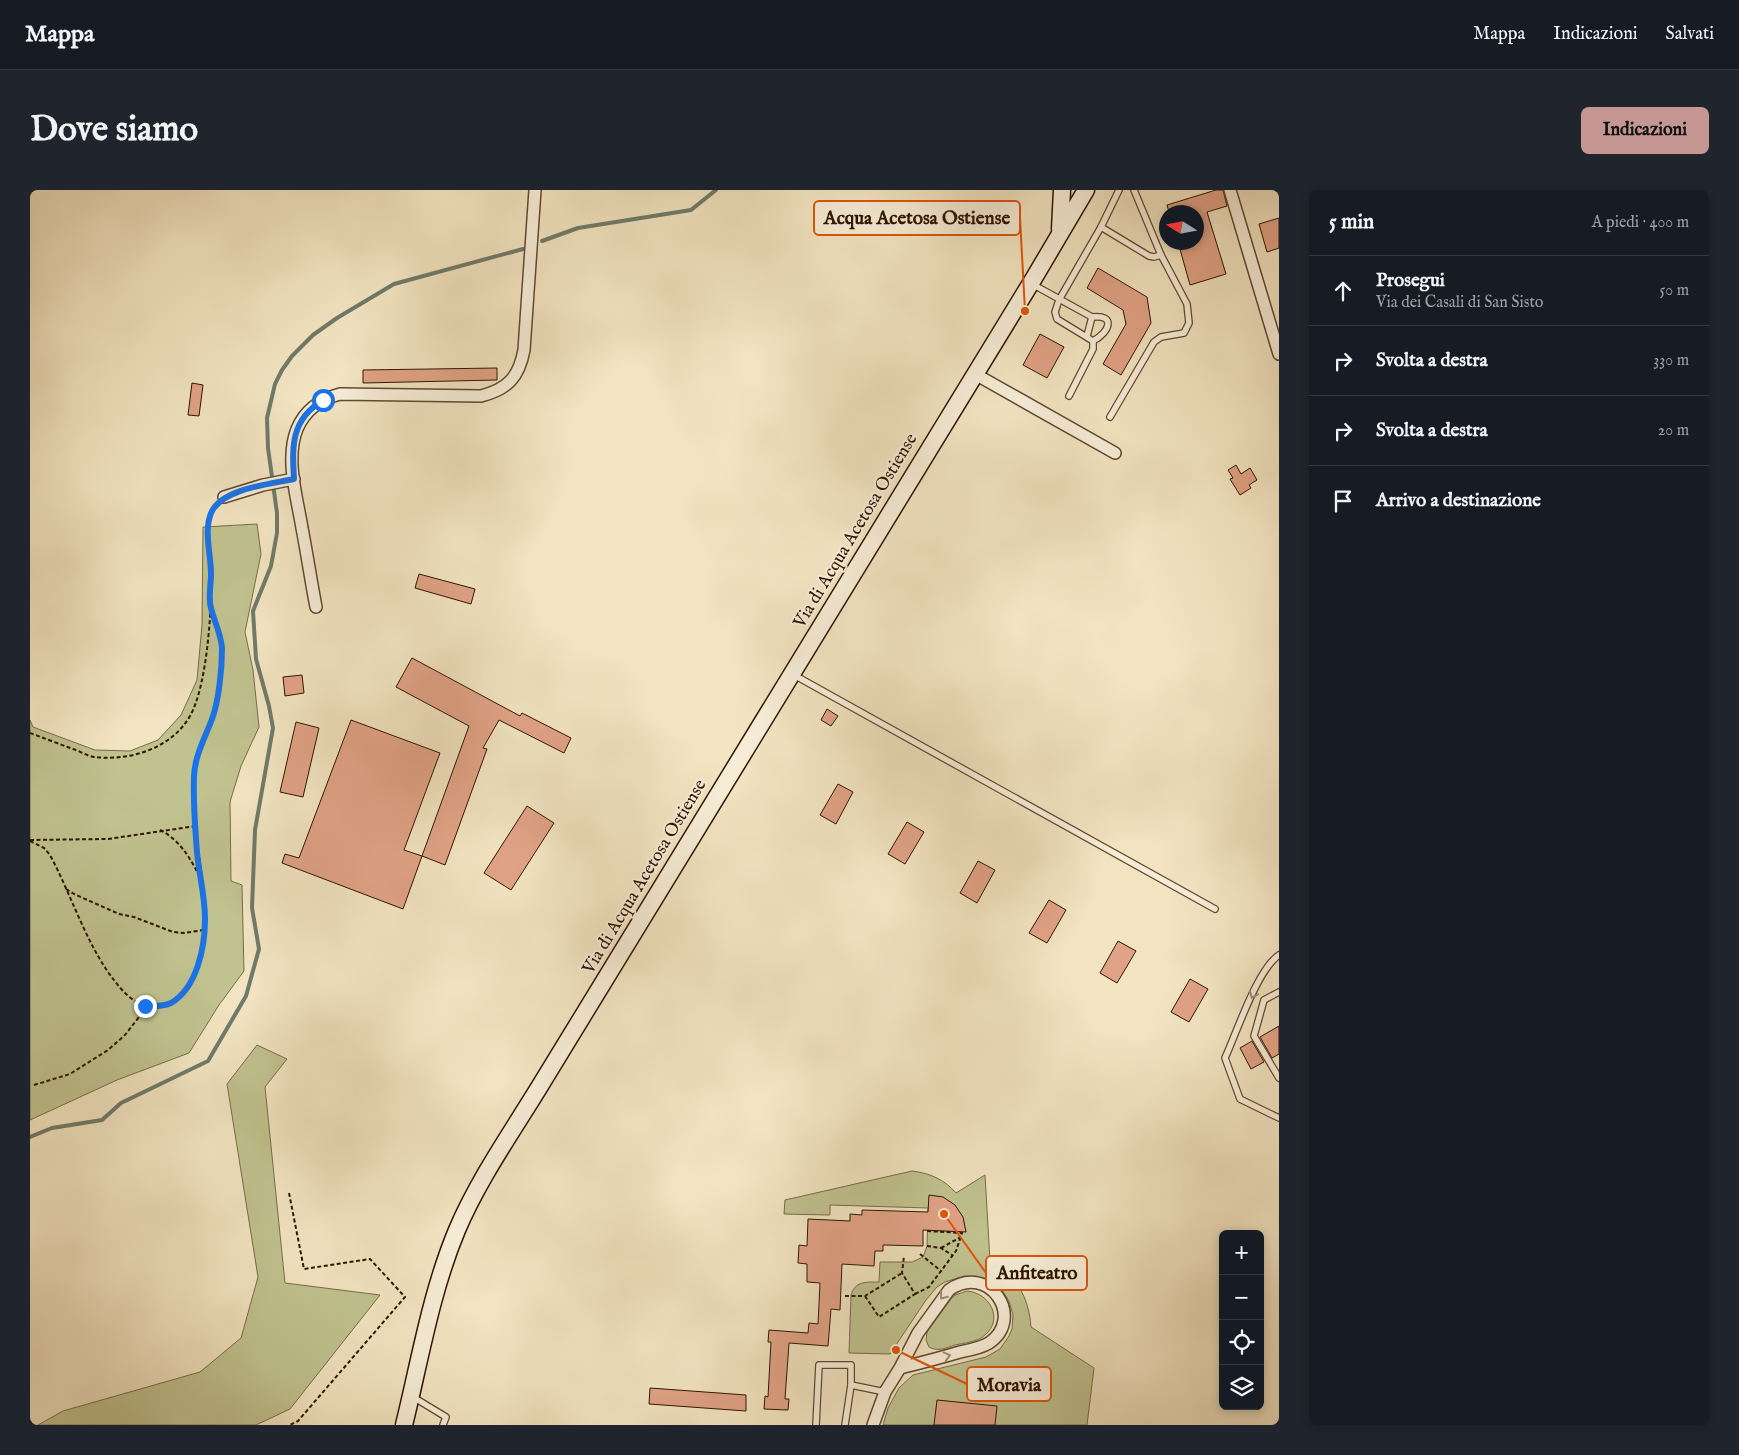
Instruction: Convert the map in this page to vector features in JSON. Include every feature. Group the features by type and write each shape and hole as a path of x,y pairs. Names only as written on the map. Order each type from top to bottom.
{"street":[{"path":"316,607 294,479 294,446 297,428 308,412 323,400 332,396 350,394 481,396 506,386 516,376 522,363 524,350 536,190"},
{"path":"1060,233 1062,190"},
{"name":"Via di Acqua Acetosa Ostiense","path":"404,1425 438,1286 448,1253 470,1202 1086,190"},
{"path":"1230,190 1279,354"},
{"path":"975,374 1115,453"},
{"path":"224,497 294,479"},
{"path":"873,1425 885,1392 918,1333 949,1290 962,1282 978,1282 991,1288 996,1294 1003,1307 1004,1321 993,1340 981,1347 900,1368"}],"lane":[{"path":"1093,341 1057,320 1055,312 1059,300 1119,190"},
{"path":"1110,417 1154,342 1161,337 1184,332 1189,323 1187,304 1161,255 1134,190"},
{"path":"1101,226 1149,256 1161,255"},
{"path":"1030,283 1092,317 1100,316 1104,318 1107,322 1107,329 1104,334 1093,341"},
{"path":"1086,336 1092,317"},
{"path":"1069,396 1093,349 1093,341"},
{"path":"792,674 1215,910"},
{"path":"1279,955 1271,960 1257,985 1225,1058 1240,1099 1279,1118"},
{"path":"1279,992 1264,1000 1254,1036 1279,1078"},
{"path":"816,1425 819,1365 851,1365 851,1385 845,1425"},
{"path":"851,1385 885,1392"},
{"path":"411,1396 446,1417 443,1425"}],"path":[{"path":"30,733 93,757 126,757 155,748 174,736 190,716 200,689 206,656 210,607 211,574 208,520 213,509 224,497"},
{"path":"30,841 44,848 50,855 100,960 130,999 145,1006 157,1006 170,1003 180,995 190,984 202,950 205,919 202,879 197,852 194,775 199,748 213,717 218,696 222,647 210,607"},
{"path":"30,841 108,839 196,826"},
{"path":"160,830 178,842 202,879"},
{"path":"66,889 120,914 141,919 173,932 184,933 204,930"},
{"path":"34,1085 70,1074 108,1050 125,1035 143,1012 145,1006"},
{"path":"289,1193 304,1269 370,1260 405,1297 298,1421 290,1425"},
{"path":"927,1231 962,1233 961,1236"},
{"path":"941,1248 961,1236"},
{"path":"865,1296 879,1317 929,1287 952,1255 961,1236"},
{"path":"927,1246 941,1248 952,1255"},
{"path":"920,1254 941,1271"},
{"path":"904,1256 902,1273 915,1294"},
{"path":"845,1296 865,1296 902,1273"},
{"path":"298,1421 302,1425"}],"green space":[{"path":"257,524 261,554 245,632 253,670 259,727 241,766 230,802 231,881 242,885 244,971 219,1005 189,1053 117,1080 30,1120 30,720 33,727 95,750 130,751 158,740 181,715 197,680 202,625 203,527"},
{"path":"257,1045 287,1059 265,1087 285,1283 380,1295 290,1409 256,1425 38,1425 63,1411 200,1372 241,1338 258,1277 227,1084"},
{"path":"912,1171 936,1178 956,1193 985,1175 990,1261 1007,1273 1020,1288 1030,1316 1031,1327 1094,1368 1087,1425 883,1425 888,1408 899,1388 913,1375 986,1357 1000,1349 1012,1329 1013,1315 1009,1301 1002,1290 981,1278 964,1276 945,1282 937,1287 926,1300 890,1354 849,1353 851,1296 855,1287 861,1283 879,1282 880,1262 912,1262 923,1257 927,1246 928,1208 830,1205 830,1215 784,1214 785,1200"},
{"path":"967,1291 982,1296 992,1308 994,1315 991,1329 975,1341 942,1349 929,1347 926,1340 927,1332 951,1299 955,1295"}],"building":[{"path":"1216,190 1223,190 1227,206 1207,212 1226,274 1190,285 1180,250 1204,250 1204,205 1167,205"},
{"path":"1279,218 1279,248 1267,252 1259,224"},
{"path":"1098,268 1147,297 1151,323 1121,375 1103,364 1126,324 1123,310 1087,288"},
{"path":"1040,334 1064,347 1047,378 1023,365"},
{"path":"497,368 497,380 363,383 363,370"},
{"path":"192,383 203,385 199,416 188,415"},
{"path":"1236,465 1241,474 1250,468 1257,480 1249,485 1251,488 1240,495 1230,479 1233,478 1228,470"},
{"path":"419,574 475,589 471,604 415,588"},
{"path":"412,658 520,716 522,713 571,738 564,753 499,720 483,748 487,749 445,865 422,856 469,726 396,687"},
{"path":"302,675 304,693 285,696 283,677"},
{"path":"827,709 838,716 831,726 821,720"},
{"path":"351,720 440,753 404,850 422,856 403,909 282,863 285,854 299,858"},
{"path":"296,722 319,728 303,797 280,792"},
{"path":"838,784 853,792 836,824 820,815"},
{"path":"527,806 554,823 511,890 484,873"},
{"path":"907,822 924,832 905,864 888,854"},
{"path":"978,861 995,870 977,903 960,893"},
{"path":"1049,900 1066,910 1047,943 1029,933"},
{"path":"1118,941 1136,951 1117,983 1100,973"},
{"path":"1190,979 1208,989 1189,1022 1171,1012"},
{"path":"1279,1026 1279,1054 1272,1058 1260,1037"},
{"path":"1252,1041 1264,1062 1251,1069 1240,1048"},
{"path":"929,1195 943,1197 955,1205 963,1217 966,1232 923,1230 923,1246 883,1245 883,1251 875,1251 874,1266 842,1264 840,1310 831,1309 828,1346 789,1343 785,1399 789,1399 788,1410 764,1409 765,1396 768,1397 771,1342 768,1342 769,1330 808,1333 809,1323 818,1324 820,1283 807,1282 807,1264 798,1263 799,1245 807,1246 808,1219 850,1221 850,1214 862,1215 862,1210 928,1212"},
{"path":"650,1388 746,1395 746,1411 649,1404"},
{"path":"937,1400 997,1406 995,1425 934,1425"}],"waterway":[{"path":"542,241 578,228 691,210 716,190"},
{"path":"30,1137 52,1128 102,1120 121,1103 208,1061 246,996 259,949 252,908 255,830 273,728 256,659 253,611 271,566 277,533 277,513 268,448 267,418 275,384 282,370 292,356 313,335 337,318 394,284 523,249"}],"place":[{"name":"Acqua Acetosa Ostiense","path":"1025,311"},
{"name":"Anfiteatro","path":"944,1214"},
{"name":"Moravia","path":"896,1350"}],"route":[{"path":"145,1006 170,1003 180,995 190,984 202,950 205,919 202,879 197,852 194,775 199,748 213,717 218,696 222,647 210,607 211,574 208,520 213,509 224,497 294,479 293,458 297,428 308,412 323,400"}]}
